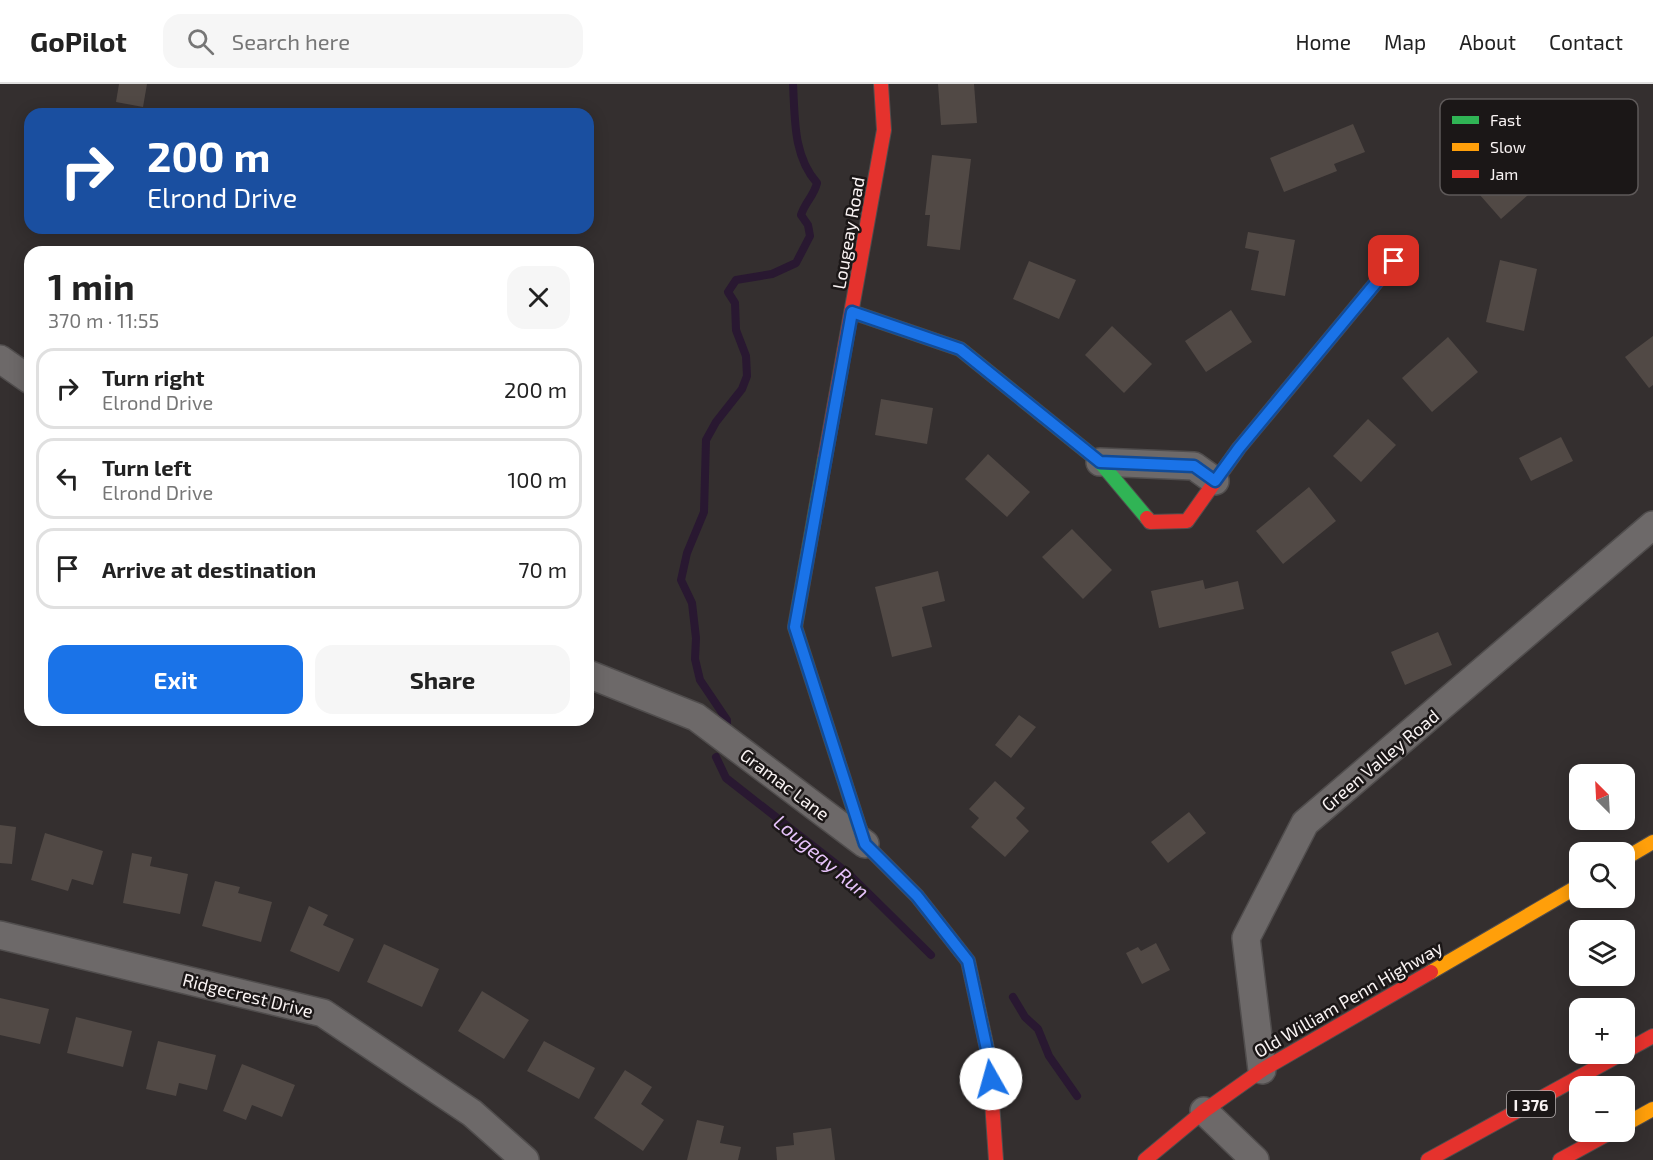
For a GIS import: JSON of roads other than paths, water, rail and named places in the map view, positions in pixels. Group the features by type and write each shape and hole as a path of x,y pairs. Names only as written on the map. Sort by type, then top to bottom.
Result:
{"main road":[{"name":"Lougeay Road","path":"880,84 884,130 795,627 865,844 917,896 968,961 989,1059 996,1160"},
{"path":"852,312 960,349 1100,462 1150,522 1187,520 1239,448 1394,261"},
{"path":"1635,853 1653,842"},
{"name":"Old William Penn Highway","path":"1145,1160 1204,1111 1262,1070 1569,891"},
{"name":"I 376","path":"1635,1047 1653,1036"},
{"name":"I 376","path":"1433,1157 1604,1064"},
{"path":"1635,1119 1653,1109"},
{"path":"1560,1160 1593,1142"}],"street":[{"path":"0,359 24,376"},
{"path":"1100,462 1194,466 1215,481"},
{"name":"Green Valley Road","path":"1262,1070 1246,938 1305,823 1653,525"},
{"name":"Gramac Lane","path":"594,676 696,717 865,844"},
{"name":"Ridgecrest Drive","path":"0,935 323,1013 472,1113 525,1160"},
{"path":"1204,1111 1255,1160"}],"waterway":[{"name":"Lougeay Run","path":"727,727 727,720 700,680 695,659 696,638 692,603 681,580 687,553 704,512 706,440 716,422 742,389 747,376 746,356 736,330 735,303 728,292 736,280 772,274 796,263 810,236 808,225 801,215 817,183 803,161 799,149 793,84"},
{"name":"Lougeay Run","path":"716,757 726,778 850,875 931,955"},
{"name":"Lougeay Run","path":"1013,997 1025,1017 1038,1029 1049,1056 1077,1096"}]}
